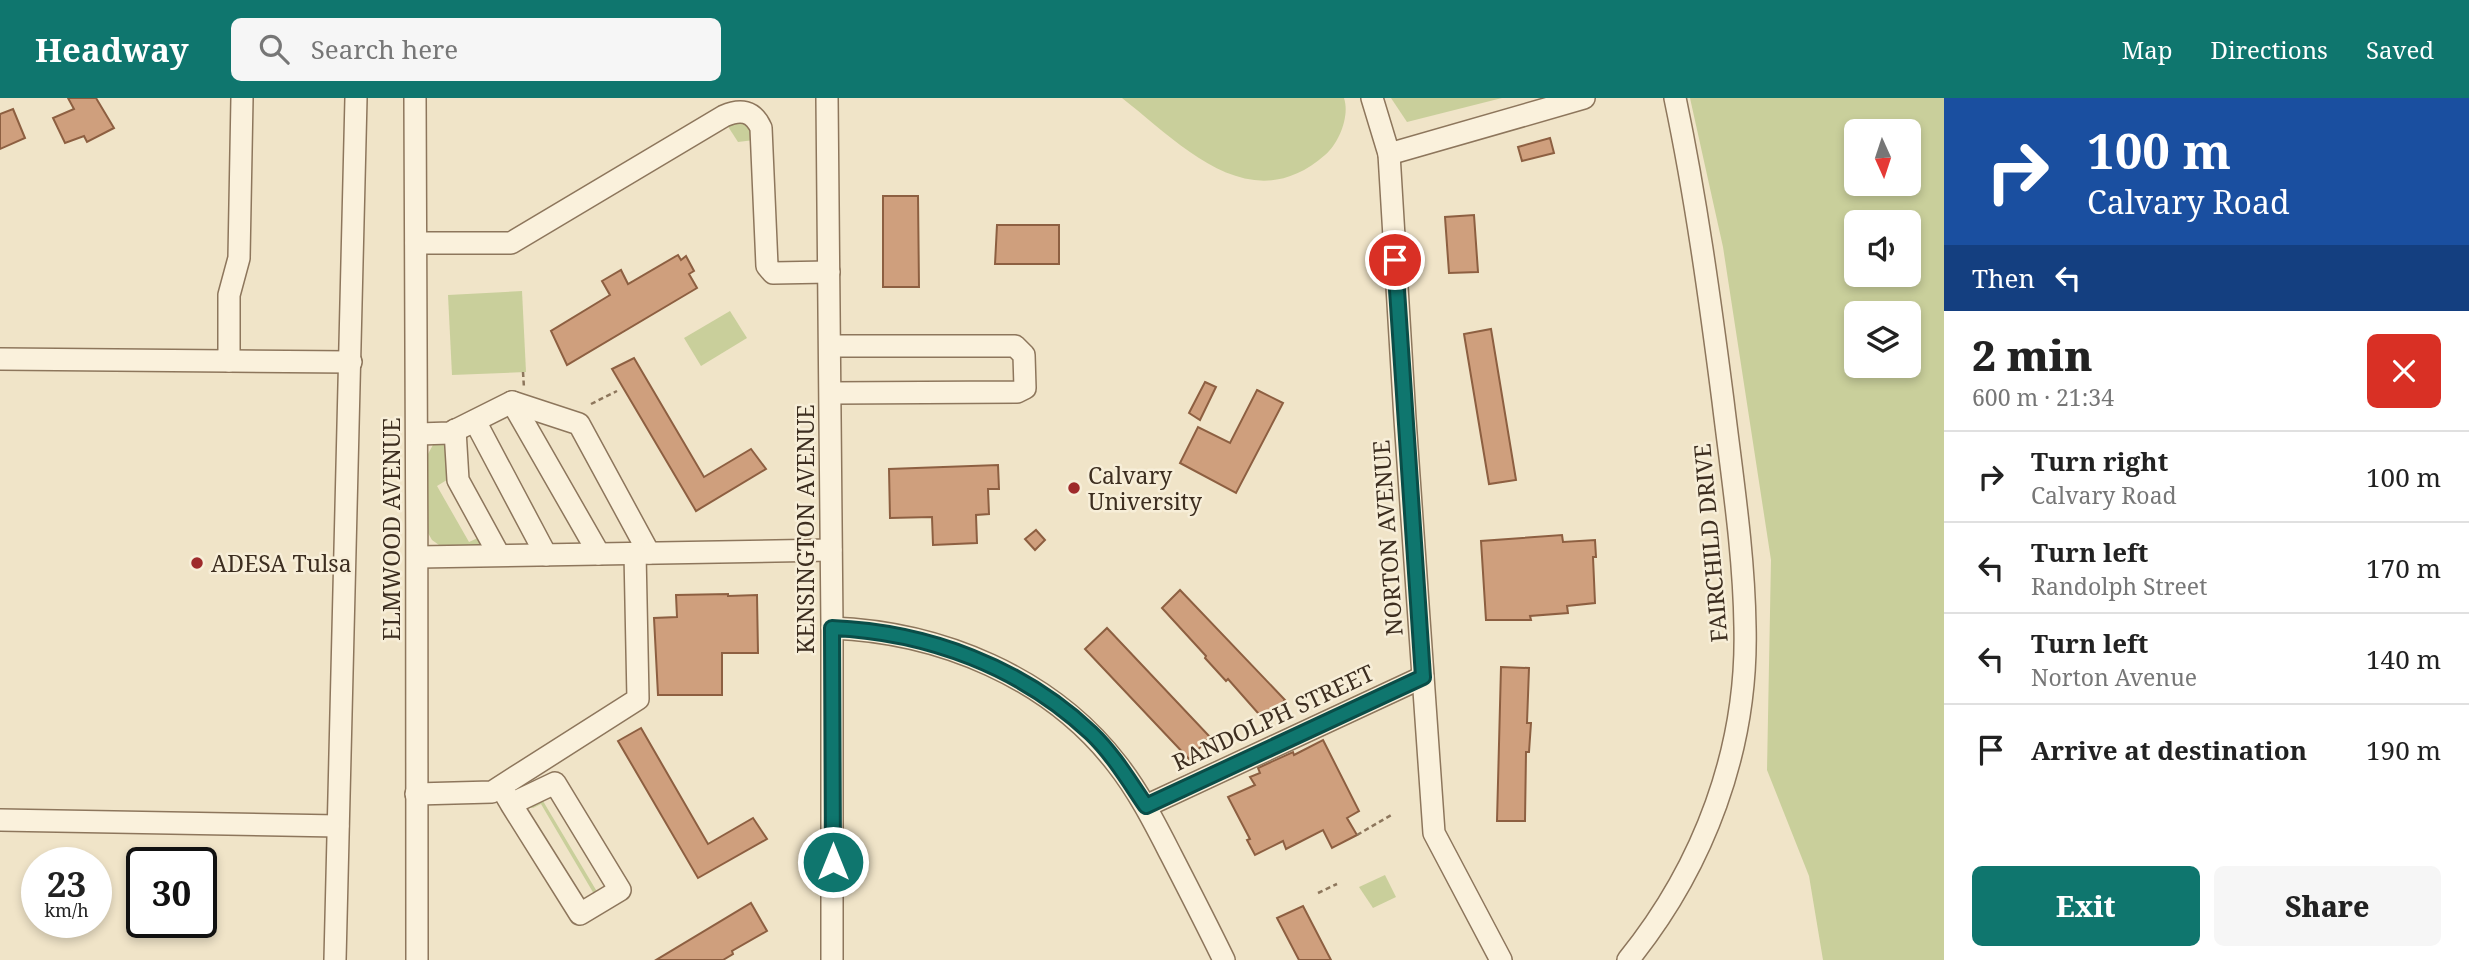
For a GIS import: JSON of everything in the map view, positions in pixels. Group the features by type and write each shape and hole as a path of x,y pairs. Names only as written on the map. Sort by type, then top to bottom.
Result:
{"street":[{"path":"229,361 229,295 239,258 242,98"},
{"path":"335,960 356,98"},
{"name":"ELMWOOD AVENUE","path":"415,98 418,434 417,960"},
{"name":"KENSINGTON AVENUE","path":"827,98 831,393 832,960"},
{"name":"NORTON AVENUE","path":"1372,98 1389,154 1434,833 1501,960"},
{"path":"1389,154 1584,98"},
{"name":"FAIRCHILD DRIVE","path":"1628,960 1682,882 1707,831 1723,785 1733,742 1745,662 1745,615 1734,486 1711,306 1675,98"},
{"path":"416,243 511,243 724,116 744,111 757,121 761,128 767,267 773,273 829,272"},
{"path":"830,346 1015,346 1024,355 1025,388 1017,392 831,393"},
{"path":"0,359 351,362"},
{"path":"418,434 450,433 518,395"},
{"path":"506,795 638,699 642,553 579,424 518,395"},
{"path":"518,395 599,554"},
{"path":"475,421 546,555"},
{"path":"455,430 458,480 499,555"},
{"path":"418,556 831,551"},
{"path":"832,628 858,629 950,649 985,662 1050,700 1092,735 1118,764 1146,806 1224,960"},
{"name":"RANDOLPH STREET","path":"1146,806 1423,677"},
{"path":"416,794 492,792 506,795 555,783 620,890 580,914 506,795"},
{"path":"0,820 338,826"}],"path":[{"path":"518,395 523,372"},
{"path":"591,404 617,391"},
{"path":"1357,835 1393,814"},
{"path":"1318,893 1337,884"}],"green space":[{"path":"1122,98 1344,98 1346,113 1339,136 1325,155 1297,173 1270,180 1243,178 1218,169 1192,154"},
{"path":"1391,98 1502,98 1407,122"},
{"path":"1690,98 1944,98 1944,960 1823,960 1809,876 1767,770 1771,560 1723,247"},
{"path":"739,119 751,124 754,140 738,142 727,125"},
{"path":"522,291 526,372 452,375 448,295"},
{"path":"730,311 747,338 701,366 684,338"},
{"path":"448,441 450,478 437,486 469,542 480,537 483,542 481,545 439,545 428,533 428,454 434,443"},
{"path":"542,799 599,895 594,894 541,804 528,807"},
{"path":"1385,875 1396,897 1373,908 1359,887"}],"building":[{"path":"68,98 96,98 114,128 87,142 84,136 65,143 53,118 74,109"},
{"path":"13,109 25,138 0,149 0,114"},
{"path":"1550,138 1554,153 1522,161 1518,147"},
{"path":"883,196 918,196 919,287 883,287"},
{"path":"1474,215 1478,272 1449,273 1445,217"},
{"path":"997,225 1059,225 1059,264 995,264"},
{"path":"678,255 681,260 686,256 694,271 689,274 697,288 567,365 551,331 610,295 602,281 621,270 628,284"},
{"path":"1491,329 1516,480 1489,484 1464,334"},
{"path":"634,358 704,477 751,449 766,469 696,511 612,369"},
{"path":"1205,382 1216,387 1200,420 1189,413"},
{"path":"1257,390 1283,403 1236,493 1180,463 1198,427 1230,443"},
{"path":"998,465 999,489 988,489 989,514 976,515 977,543 933,545 932,517 890,518 889,469"},
{"path":"1036,530 1045,540 1035,550 1025,539"},
{"path":"1562,535 1563,542 1595,540 1595,603 1567,606 1568,613 1530,616 1531,620 1486,620 1481,541"},
{"path":"1180,590 1285,700 1265,721 1162,608"},
{"path":"676,595 757,595 758,653 722,653 722,695 658,695 654,618 677,617"},
{"path":"1107,628 1210,737 1189,759 1085,649"},
{"path":"1501,667 1529,668 1527,723 1531,723 1529,752 1526,752 1525,821 1497,821"},
{"path":"641,728 708,844 753,818 767,839 698,878 618,741"},
{"path":"1323,740 1359,811 1347,818 1357,835 1332,848 1323,830 1286,849 1283,841 1255,855 1247,840 1250,839 1228,797 1255,785 1250,777 1260,773 1258,768 1293,752 1294,755"},
{"path":"751,903 767,931 732,951 733,954 723,960 656,960"},
{"path":"1303,906 1331,960 1299,960 1277,918"}],"place":[{"name":"Calvary University","path":"1074,488"},
{"name":"ADESA Tulsa","path":"197,563"}],"route":[{"path":"833,862 832,628 858,629 950,649 985,662 1016,678 1050,700 1092,735 1118,764 1146,806 1423,677 1395,260"}]}
